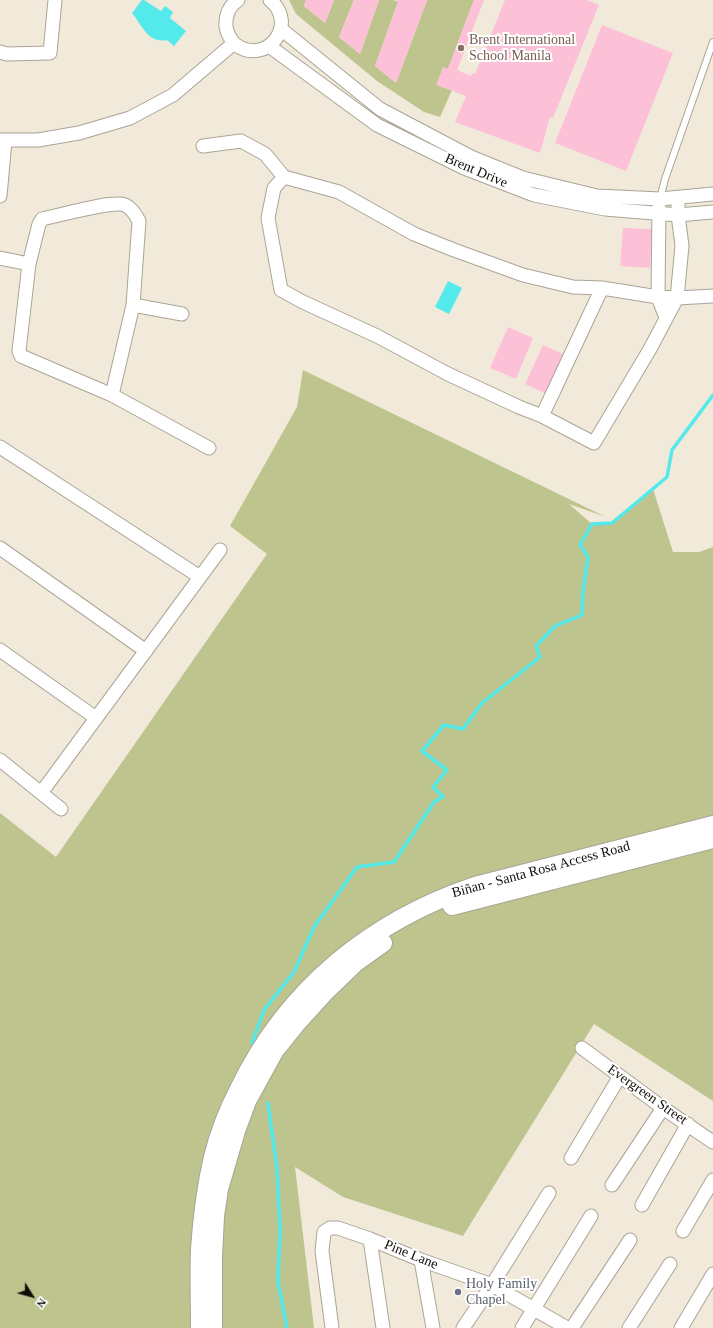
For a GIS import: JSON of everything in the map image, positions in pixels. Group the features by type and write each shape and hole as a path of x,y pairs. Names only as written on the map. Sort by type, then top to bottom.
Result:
{"main road":[{"name":"Biñan - Santa Rosa Access Road","path":"200,1328 200,1250 208,1180 213,1156 223,1125 275,1050 325,992 355,963 395,934 481,891 713,825"},
{"name":"Biñan - Santa Rosa Access Road","path":"481,891 713,839"},
{"name":"Biñan - Santa Rosa Access Road","path":"213,1328 213,1257 215,1216 219,1189 236,1131 241,1098"}],"street":[{"path":"0,52 7,54 50,53 55,0"},
{"path":"238,0 229,10 226,18 226,27 229,36 234,43 251,51 260,50 269,46 278,36 281,29 282,20 279,11 270,0"},
{"name":"Brent Drive","path":"281,29 380,109 467,162 523,178 597,196 660,199 713,194"},
{"path":"0,196 2,141 38,140 79,133 130,118 173,95 234,43"},
{"name":"Brent Drive","path":"269,46 377,125 467,162 534,195 605,209 678,215 713,212"},
{"path":"324,86 334,72"},
{"path":"203,146 241,141 265,154 284,177 339,192 414,234 454,250 523,274 573,287 602,288 658,297 677,298 713,296"},
{"path":"284,177 274,188 268,218 281,290 303,302 377,336 468,384 542,416 594,443 650,349 677,298 682,246 678,215 678,198"},
{"path":"660,199 658,297 666,318"},
{"path":"112,395 133,304 139,221 134,211 124,205 111,204 42,220 39,224 29,264 19,351 21,356 112,395 209,448"},
{"path":"0,258 29,264"},
{"path":"542,416 602,288"},
{"path":"133,304 182,314"},
{"path":"0,448 200,577"},
{"path":"0,548 146,651"},
{"path":"41,793 220,550"},
{"path":"0,650 96,718"},
{"path":"0,760 61,809"},
{"name":"Evergreen Street","path":"582,1048 663,1108 713,1142"},
{"path":"570,1158 620,1076"},
{"path":"612,1185 663,1108"},
{"path":"642,1204 688,1124"},
{"path":"683,1231 713,1180"},
{"path":"463,1328 492,1285 549,1193"},
{"path":"522,1328 591,1216"},
{"name":"Pine Lane","path":"332,1328 322,1251 324,1232 330,1228 338,1228 370,1239 421,1260 492,1285 567,1328"},
{"path":"370,1239 383,1328"},
{"path":"572,1328 630,1240"},
{"path":"421,1260 432,1328"},
{"path":"629,1328 670,1264"},
{"path":"681,1328 713,1274"}],"lane":[{"path":"660,199 665,179 713,42"}],"green space":[{"path":"289,0 306,0 304,6 325,23 334,0 354,0 339,37 360,54 379,0 393,0 398,2 375,66 396,83 427,0 474,0 448,69 443,68 437,84 452,90 440,117 424,112 377,81 296,14"},
{"path":"303,370 606,517 569,504 592,524 612,523 653,489 673,552 699,552 713,547 713,1101 594,1024 463,1236 343,1197 295,1167 314,1328 0,1328 0,813 56,857 267,554 230,526 297,407"}],"water":[{"path":"142,0 161,11 165,6 173,12 170,18 186,31 174,46 167,40 155,39 142,28 132,13"},
{"path":"448,281 462,288 449,314 435,307"}],"building":[{"path":"306,0 334,0 325,23 304,6"},
{"path":"354,0 379,0 360,54 339,37"},
{"path":"394,0 427,0 396,83 375,66 398,2"},
{"path":"474,0 484,0 457,70 471,76 472,73 475,74 505,0 587,0 599,5 553,118 550,117 540,153 455,122 466,96 436,85 443,67 448,69"},
{"path":"602,25 673,53 626,171 555,143"},
{"path":"623,228 652,229 650,268 620,266"},
{"path":"508,327 533,338 516,379 490,368"},
{"path":"543,345 565,355 547,394 525,384"}],"waterway":[{"path":"252,1043 264,1010 294,972 314,927 357,867 394,862 434,802 443,797 433,787 447,770 422,751 444,725 463,729 482,703 540,657 536,646 555,626 582,615 583,592 588,557 580,545 592,524 612,523 667,477 672,450 713,395"},
{"path":"268,1103 277,1169 280,1229 278,1282 287,1328"}],"place":[{"name":"Brent International School Manila","path":"461,48"},
{"name":"Holy Family Chapel","path":"458,1292"}]}
